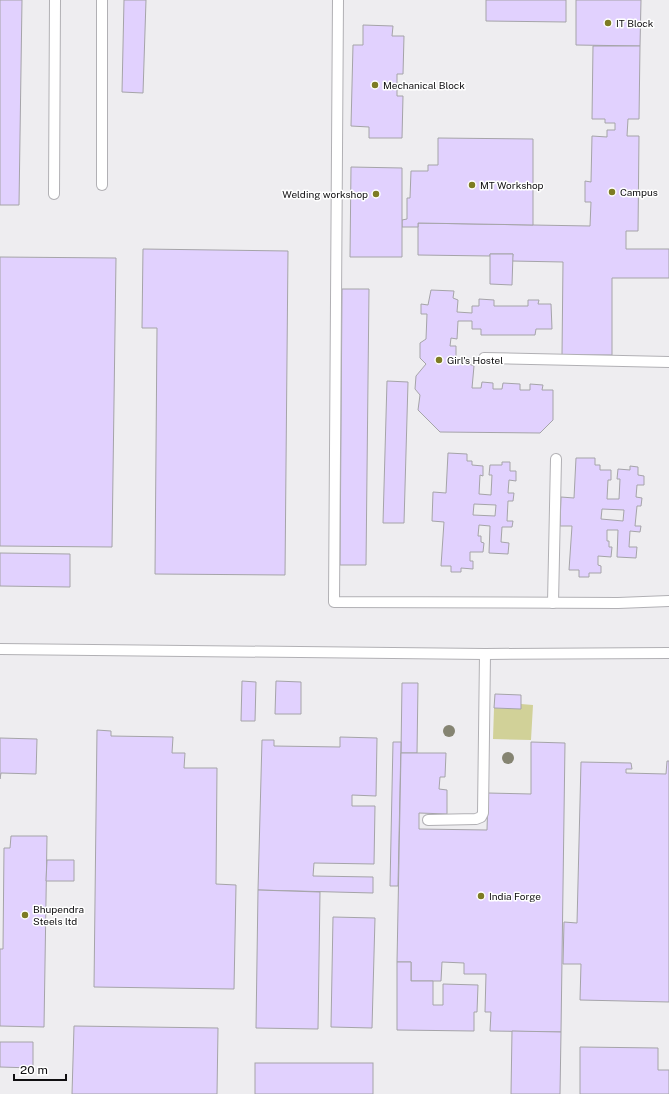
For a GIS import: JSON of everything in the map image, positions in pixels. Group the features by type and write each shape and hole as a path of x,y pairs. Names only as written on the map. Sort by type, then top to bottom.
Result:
{"lane":[{"path":"54,194 55,0"},
{"path":"102,0 102,185"},
{"path":"338,0 334,602 618,603 669,601"},
{"path":"484,358 669,362"},
{"path":"553,603 556,459"},
{"path":"0,649 485,654 669,653"},
{"path":"428,820 476,819 481,817 483,813 485,654"}],"green space":[{"path":"521,704 533,705 531,740 493,739 494,708 520,709"}],"building":[{"path":"0,0 22,0 19,205 0,205"},
{"path":"124,0 146,0 143,93 122,92"},
{"path":"486,0 566,0 566,22 486,21"},
{"name":"IT Block","path":"576,0 641,0 640,46 576,45"},
{"name":"Mechanical Block","path":"363,25 393,26 392,36 404,36 403,74 397,74 397,96 403,96 402,138 369,138 369,127 351,126 353,45 363,45"},
{"name":"Campus","path":"593,46 640,46 639,119 628,119 627,136 639,136 638,231 626,231 626,249 669,249 669,278 612,278 612,355 562,355 563,262 512,261 513,254 490,254 490,256 418,255 418,223 590,226 591,202 585,202 585,181 591,182 592,136 607,137 607,130 615,130 615,123 605,123 605,119 592,119"},
{"name":"MT Workshop","path":"438,138 533,139 533,225 418,223 418,227 402,227 402,220 407,219 407,198 410,198 411,171 428,171 428,165 438,165"},
{"name":"Welding workshop","path":"351,167 402,168 402,257 350,257"},
{"path":"143,249 288,251 285,575 155,574 157,328 142,328"},
{"path":"490,254 513,254 512,285 490,284"},
{"path":"0,257 116,258 112,547 0,546"},
{"path":"342,289 369,289 366,565 340,565"},
{"name":"Girl's Hostel","path":"431,290 454,291 453,298 458,300 457,312 472,313 472,306 479,306 479,299 494,300 494,306 528,306 528,300 539,300 538,304 551,304 552,329 536,329 535,335 481,335 481,329 472,329 472,321 458,321 457,339 451,338 450,346 456,346 456,363 464,362 474,366 472,388 481,388 482,382 493,383 493,389 502,389 503,383 520,384 520,390 530,390 530,384 543,385 542,390 553,390 553,420 540,433 440,432 418,410 420,395 415,389 416,376 426,364 420,358 420,343 426,339 427,314 421,314 421,304 428,305"},
{"path":"387,381 408,382 404,523 383,523"},
{"path":"448,453 467,454 467,461 472,461 472,465 483,466 483,476 480,475 479,494 491,495 492,475 489,475 490,465 502,465 502,462 510,462 510,471 516,471 516,481 509,480 508,493 514,493 513,501 508,501 507,521 513,521 512,527 502,527 501,542 509,543 508,554 489,553 490,526 479,525 478,536 481,536 481,542 484,543 483,552 470,552 470,561 473,561 473,569 461,568 461,572 451,572 451,566 441,566 444,522 432,521 433,492 446,493","holes":["474,504 496,505 495,516 473,515"]},
{"path":"576,458 595,458 595,465 600,465 600,470 611,470 611,480 608,480 607,499 619,499 620,479 617,479 618,469 630,470 630,466 638,467 638,475 644,476 644,485 637,485 636,497 642,498 641,506 637,506 635,526 641,526 640,532 630,531 629,547 637,547 636,558 617,557 618,530 607,530 607,541 609,541 609,547 612,547 611,557 598,556 598,565 601,566 601,573 589,573 589,577 579,577 579,570 569,570 572,526 560,526 561,497 574,498","holes":["602,509 624,510 623,521 601,519"]},
{"path":"0,553 70,554 70,587 0,586"},
{"path":"242,681 256,682 255,721 241,721"},
{"path":"276,681 301,682 301,714 275,714"},
{"path":"402,683 418,683 417,753 401,753"},
{"path":"495,694 521,695 521,709 494,708"},
{"path":"97,730 111,731 111,736 173,737 172,753 185,753 184,768 217,768 216,884 236,885 234,989 94,987"},
{"path":"340,737 377,738 376,796 352,795 352,806 375,806 374,864 314,863 313,876 373,877 373,893 258,890 262,740 274,740 274,746 340,747"},
{"path":"0,738 37,739 36,774 1,773 0,779"},
{"path":"393,742 401,742 398,886 390,886"},
{"name":"India Forge","path":"531,742 565,743 561,1032 490,1031 491,1012 485,1012 486,974 464,974 464,963 442,962 441,981 411,981 411,962 397,962 401,753 446,753 445,777 440,777 439,789 447,790 447,814 419,813 419,829 487,830 488,793 531,794"},
{"path":"667,761 669,761 669,1002 580,1000 581,964 563,964 564,922 577,923 581,762 631,763 632,769 626,769 626,773 666,774"},
{"name":"Bhupendra Steels ltd","path":"11,836 47,836 44,1027 0,1026 0,949 3,949 4,848 10,848"},
{"path":"47,860 74,860 74,881 46,881"},
{"path":"258,890 320,892 318,1029 256,1028"},
{"path":"333,917 375,918 372,1028 331,1027"},
{"path":"397,962 411,962 411,981 433,981 433,1005 443,1005 443,984 478,985 477,1012 474,1012 474,1031 397,1030"},
{"path":"74,1026 218,1028 217,1094 72,1094"},
{"path":"512,1031 561,1032 560,1094 511,1094"},
{"path":"0,1042 33,1042 33,1068 0,1067"},
{"path":"580,1047 658,1048 658,1070 669,1070 669,1094 580,1094"},
{"path":"255,1063 373,1063 373,1094 255,1094"}],"place":[{"name":"IT Block","path":"608,23"},
{"name":"Mechanical Block","path":"375,85"},
{"name":"MT Workshop","path":"472,185"},
{"name":"Campus","path":"612,192"},
{"name":"Welding workshop","path":"376,194"},
{"name":"Girl's Hostel","path":"439,360"},
{"name":"India Forge","path":"481,896"},
{"name":"Bhupendra Steels ltd","path":"25,915"}]}
